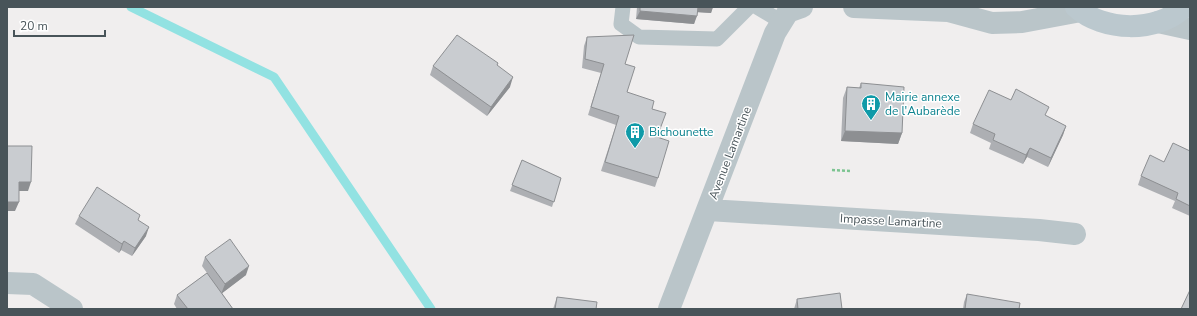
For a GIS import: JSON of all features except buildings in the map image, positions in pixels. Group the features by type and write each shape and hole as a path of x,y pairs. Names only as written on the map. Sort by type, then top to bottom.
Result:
{"main road":[{"path":"1079,9 1099,21 1118,26 1138,26 1158,22 1184,7"}],"street":[{"name":"Avenue Lamartine","path":"669,309 775,33 788,12 802,7"},
{"path":"854,7 948,11 992,23 1022,22 1079,9"},
{"path":"1158,22 1190,29"},
{"name":"Impasse Lamartine","path":"708,210 1039,230 1075,234"},
{"path":"7,283 33,284 72,309"}],"lane":[{"path":"622,7 621,24 639,37 717,39 749,7"},
{"path":"757,7 782,22"}],"path":[{"path":"832,170 851,171"}],"waterway":[{"path":"131,7 274,77 431,309"}],"place":[{"name":"Mairie annexe de l'Aubarède","path":"871,121"},
{"name":"Bichounette","path":"635,149"}]}
